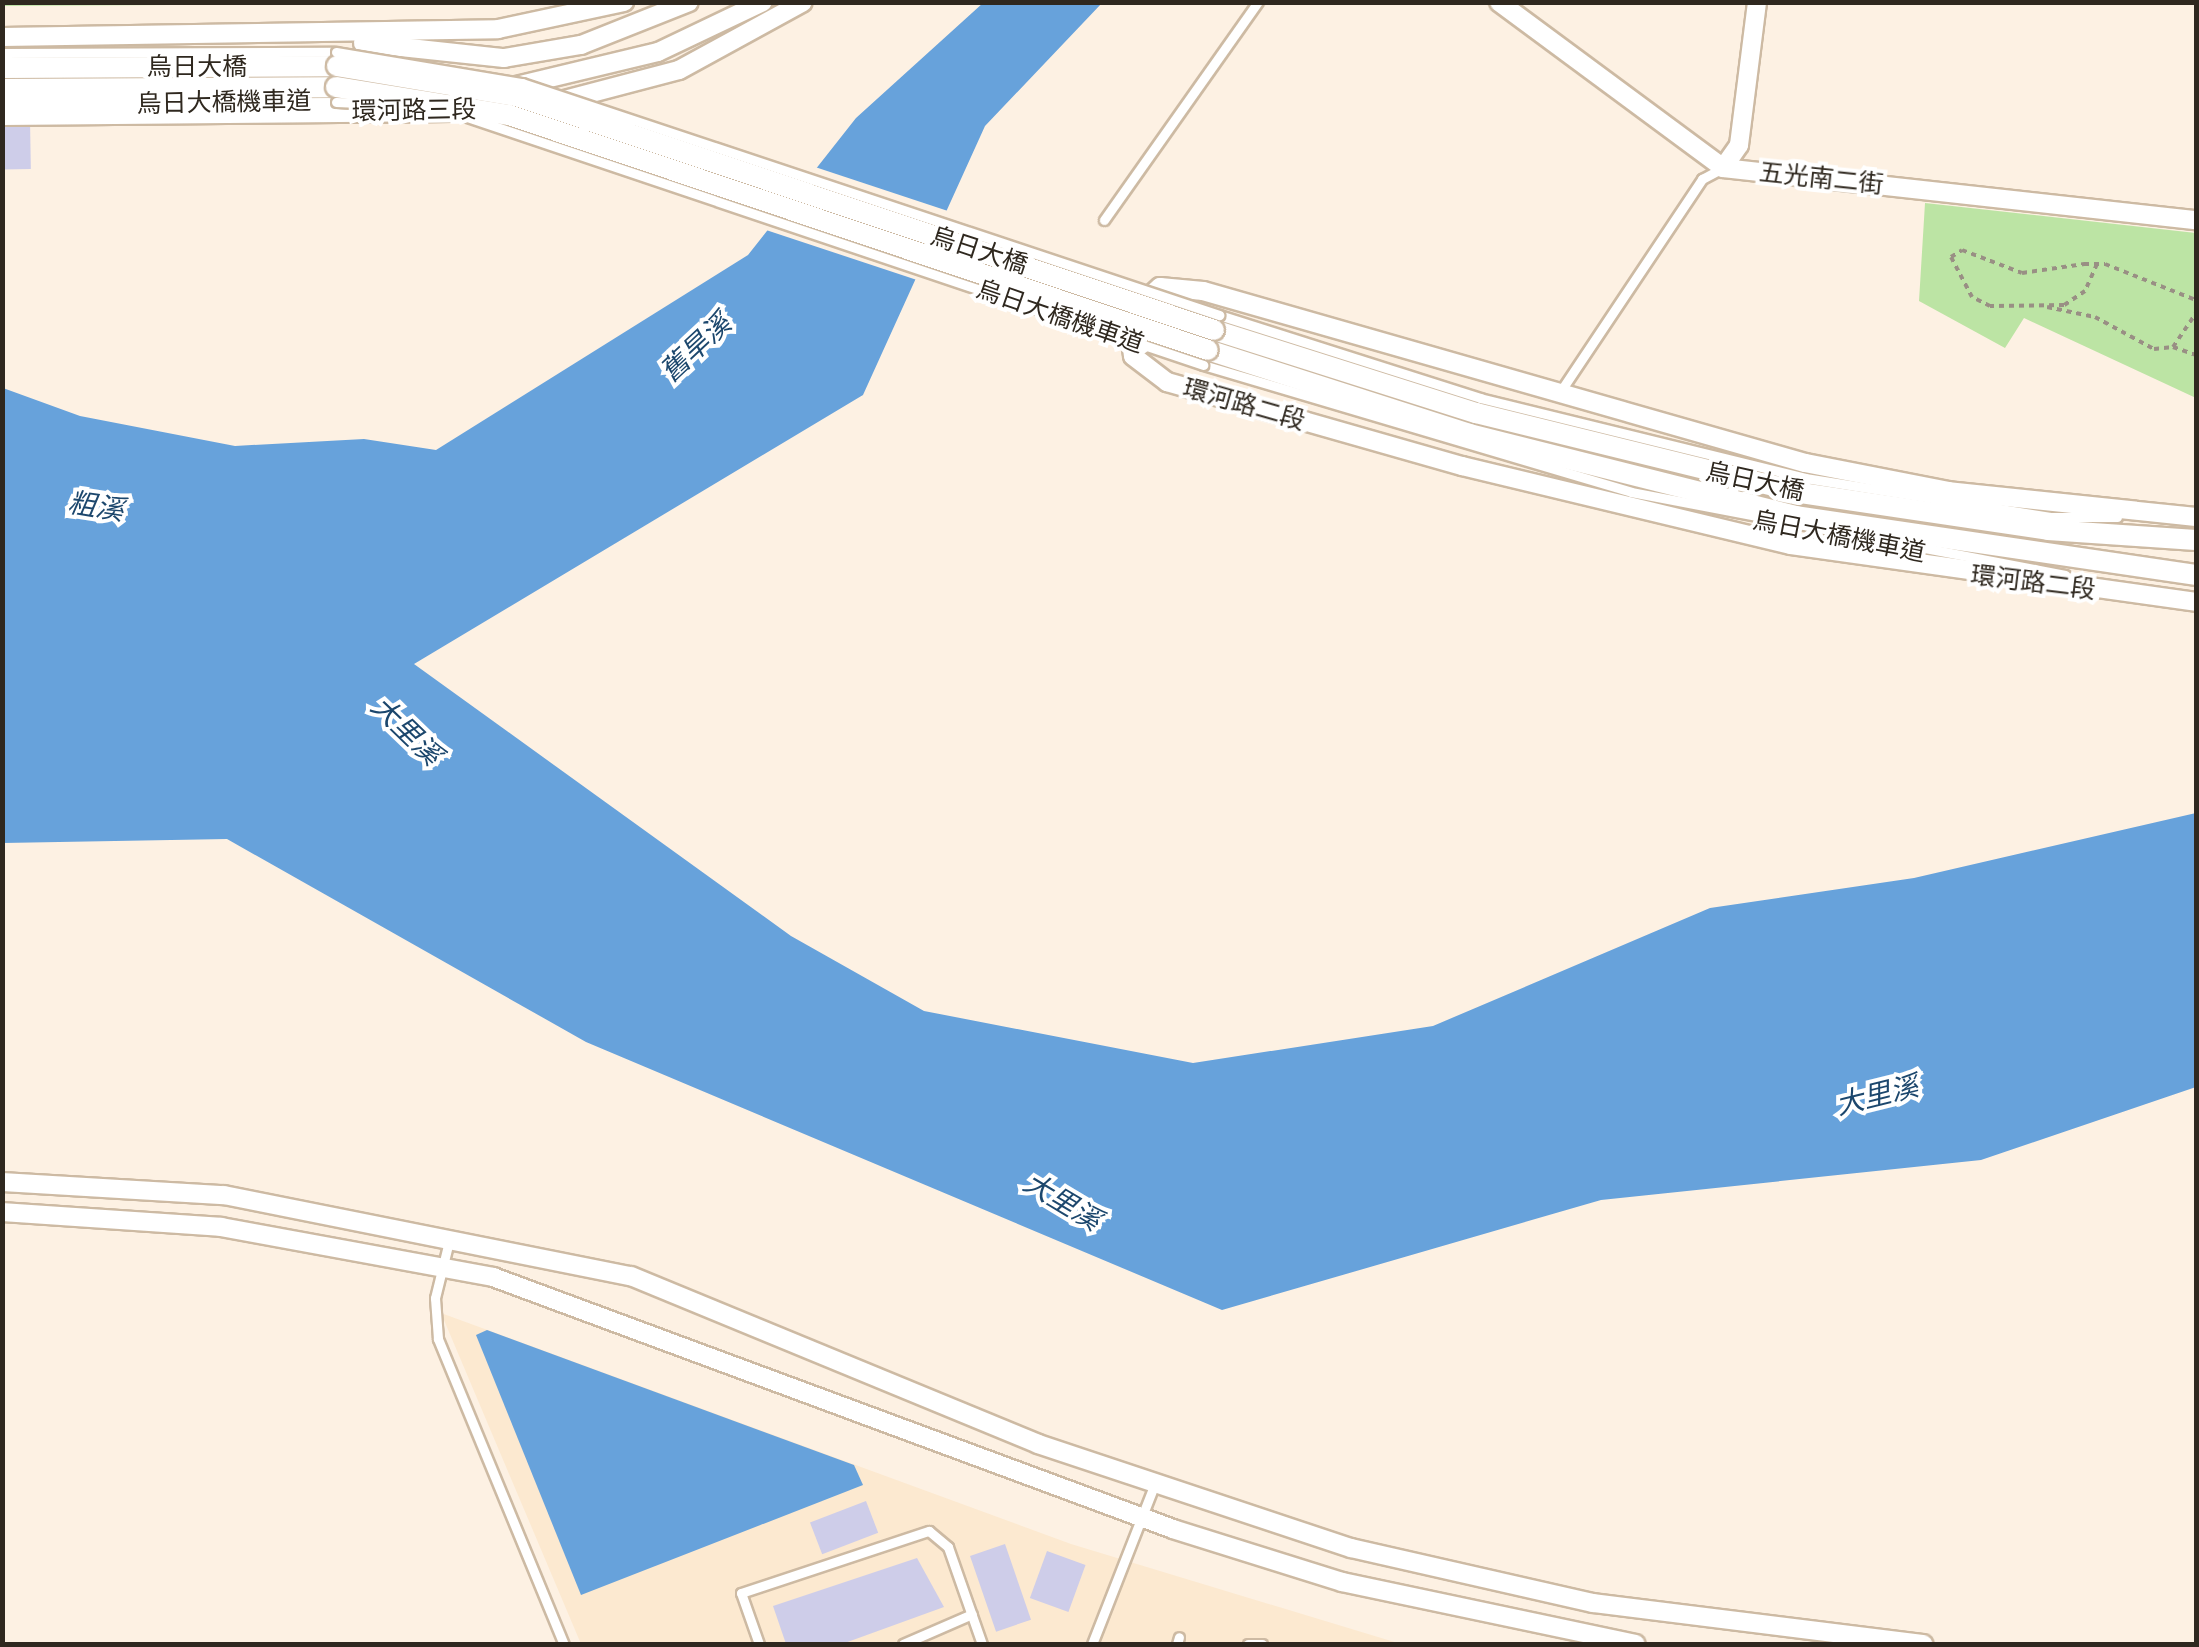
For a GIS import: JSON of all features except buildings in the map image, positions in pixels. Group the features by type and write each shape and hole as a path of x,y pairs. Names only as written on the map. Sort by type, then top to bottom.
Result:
{"street":[{"path":"2,37 338,38 498,29 624,2"},
{"path":"338,38 504,58 581,45 690,2"},
{"name":"環河路三段","path":"2,104 516,86 658,52 763,2"},
{"name":"環河路三段","path":"2,116 522,108 680,70 803,2"},
{"name":"五光南二街","path":"1499,2 1723,168 2196,220"},
{"path":"1723,168 1739,145 1757,2"},
{"name":"烏日大橋","path":"2,68 337,66 454,80 1359,390 1639,457 1946,518 2196,540"},
{"name":"烏日大橋","path":"2,89 336,87 456,102 1634,478 1942,544"},
{"name":"環河路二段","path":"2196,517 1948,491 1556,398 1203,291 1160,287 1128,316 1132,356 1167,382 1344,434 1791,545 2196,602"},
{"name":"環河路二段","path":"1942,544 2196,575"},
{"path":"2,1182 224,1195 451,1234 696,1298 1154,1486 1474,1580 1714,1622 1923,1644"},
{"path":"2,1212 222,1227 443,1265 1142,1518 1342,1582 1636,1644"}],"lane":[{"path":"1104,220 1258,2"},
{"name":"烏日大橋機車道","path":"2,54 336,52 462,67 1359,390 1822,481 2052,518 2175,516"},
{"name":"烏日大橋機車道","path":"2,104 336,102 452,113 1359,390 1775,526 2175,600"},
{"path":"1556,398 1702,178 1723,168"},
{"path":"451,1234 443,1265 438,1339 564,1644"},
{"path":"1092,1644 1154,1486"},
{"path":"758,1644 741,1593 919,1532 944,1540 982,1644"},
{"path":"903,1644 972,1614"},
{"path":"1248,1644 1262,1644"}],"path":[{"path":"2196,300 2097,264 2022,274 1962,250 1951,257 1982,304 2046,307 2095,317 2143,348 2174,347 2196,355"},
{"path":"2046,307 2081,295 2097,264"},
{"path":"2174,347 2196,314"}],"shaded area":[{"path":"441,1313 1071,1544 1401,1644 581,1644"}],"green space":[{"path":"3,2 539,2 539,3 3,6"},
{"path":"1925,203 2196,233 2196,398 2024,318 2005,348 1919,301"}],"water":[{"path":"983,3 1102,3 985,126 863,395 414,664 791,936 924,1011 1193,1063 1433,1026 1710,908 1914,878 2196,813 2196,1087 1981,1160 1601,1200 1222,1310 586,1042 227,839 3,843 3,388 80,416 235,446 364,439 436,450 748,255 856,118"},
{"path":"487,1330 854,1465 863,1485 581,1595 476,1335"}],"pier":[{"path":"812,166 951,212 920,281 763,229"}],"water label":[{"name":"舊旱溪","path":"696,348"},
{"name":"粗溪","path":"96,507"},
{"name":"大里溪","path":"406,731"},
{"name":"大里溪","path":"1877,1096"},
{"name":"大里溪","path":"1062,1202"}]}
